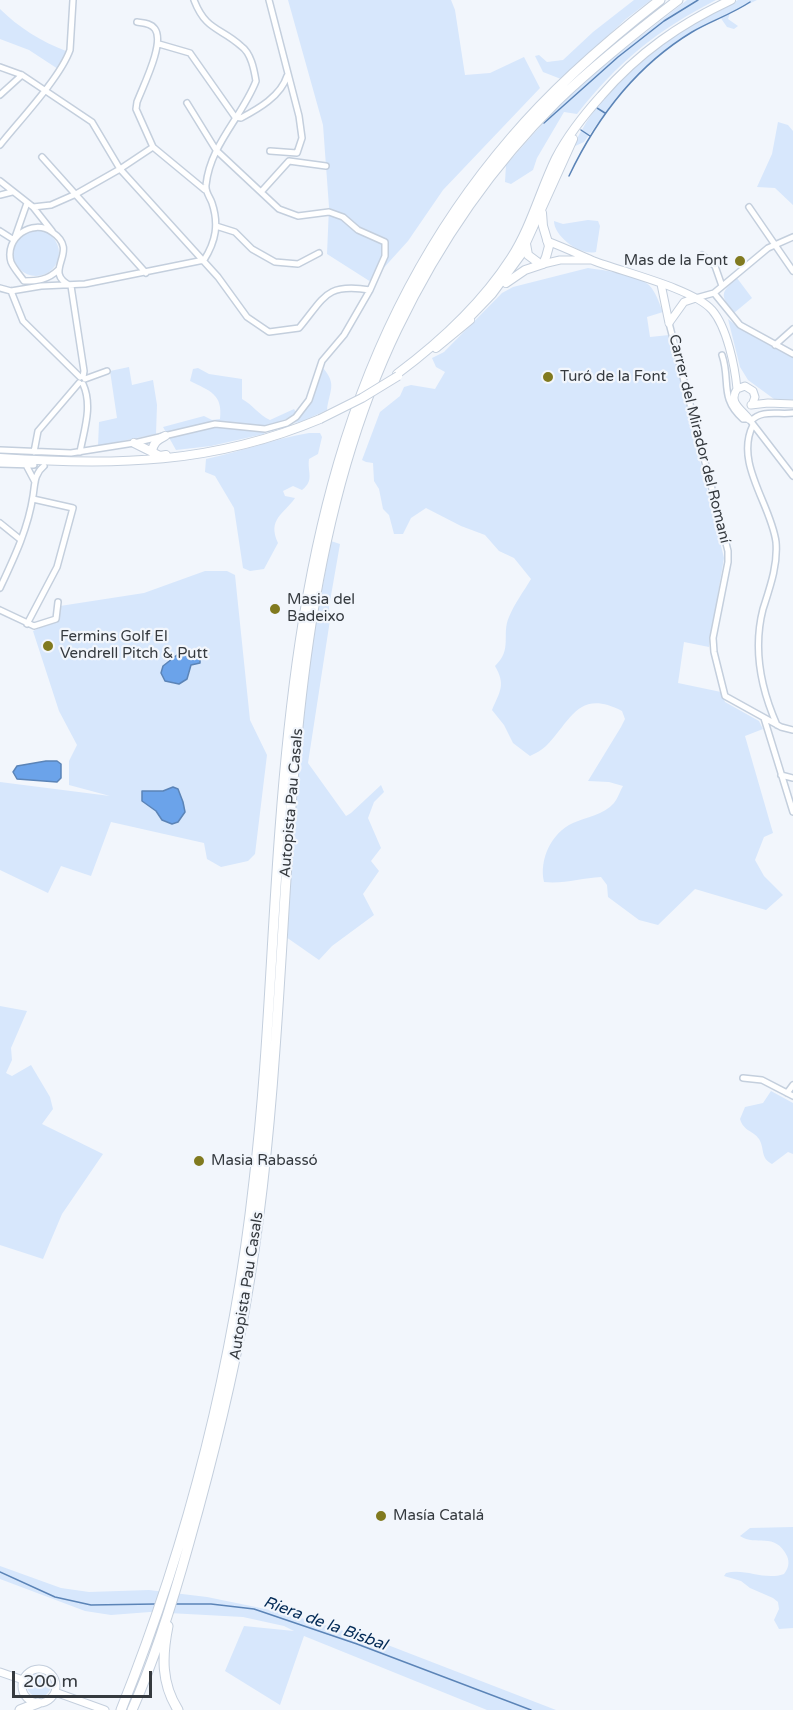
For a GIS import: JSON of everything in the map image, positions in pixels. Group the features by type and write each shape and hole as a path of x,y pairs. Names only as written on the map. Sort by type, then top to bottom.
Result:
{"highway":[{"name":"Autopista Pau Casals","path":"121,1710 162,1623 177,1585 178,1565 214,1416 244,1258 262,1102 280,828 294,685 316,550 345,435 371,366 406,291 436,239 470,190 513,135 543,102 594,54 660,0"},
{"name":"Autopista Pau Casals","path":"132,1710 162,1623 227,1398 246,1304 258,1221 274,1059 291,800 301,702 323,564 354,436 378,372 410,303 438,252 477,195 516,146 555,103 620,46 678,0"},
{"path":"162,1623 162,1663 172,1701 178,1710"},
{"path":"20,1710 38,1703"}],"main road":[{"path":"491,284 516,249 543,196 555,160 570,134 599,98 627,68 652,46 683,24 731,0"},
{"path":"0,457 101,463 172,459 255,443 320,418 398,375 468,322 513,276 542,264 549,250 542,217 543,196"},
{"path":"542,264 528,255 526,236 543,196"},
{"path":"398,375 432,345 508,267 522,246 532,238 547,241"},
{"path":"435,348 492,294 513,266 526,243"},
{"path":"0,457 108,460 179,456 257,439 320,418"},
{"path":"152,452 157,440 165,436"},
{"path":"134,443 160,456 179,456"}],"street":[{"path":"0,146 67,57 70,50 73,0"},
{"path":"194,0 199,14 210,26 243,46 248,54 256,81 252,92 216,150 205,190"},
{"path":"269,0 302,138 297,153 270,151"},
{"path":"137,22 150,25 156,30 159,44 136,109 153,147 205,190 217,216 212,244 204,260"},
{"path":"159,44 190,52 235,117 241,118 266,103 286,80 288,73"},
{"path":"0,67 22,75 92,122 120,169 204,260 247,317 269,332 299,328 330,291 347,287 370,290"},
{"path":"0,95 22,75"},
{"path":"0,450 80,452 134,443 215,424 251,429 275,428 296,417 309,400 322,361 344,335 370,290 385,256 386,242 358,230 343,217 329,212 298,216 279,209 216,150 187,104"},
{"path":"33,207 51,205 76,194 153,147"},
{"path":"42,157 146,273"},
{"path":"261,192 289,161 326,166"},
{"path":"0,181 33,207 62,245 64,254 62,262 57,271 41,286"},
{"path":"0,195 12,192"},
{"path":"27,203 10,254 11,261 26,281 34,287"},
{"path":"749,207 793,271"},
{"path":"216,226 235,232 252,249 275,262 298,264 319,253"},
{"path":"14,240 20,233 36,227 53,232"},
{"path":"0,231 14,240"},
{"path":"669,323 684,302 714,293 774,244 793,237"},
{"path":"547,241 706,303 720,322 741,387"},
{"path":"702,255 715,266 722,286"},
{"path":"0,288 11,291 41,286 71,286 204,260"},
{"path":"542,264 560,260 592,260"},
{"path":"26,281 42,280 57,271"},
{"path":"34,452 38,431 82,380 84,371 71,286 60,279 57,271"},
{"path":"23,290 26,281"},
{"path":"661,284 669,323"},
{"path":"11,291 23,321 82,380 88,395 88,410 80,452"},
{"path":"714,293 740,325 793,354"},
{"name":"Carrer del Mirador del Romaní","path":"669,323 728,551 728,562 713,638 714,652 725,696 764,718"},
{"path":"775,345 793,329"},
{"path":"722,355 729,403 743,419 751,422"},
{"path":"82,380 107,371"},
{"path":"741,387 753,391 755,397 751,406 747,454 773,527 776,545 776,562 760,629 759,651 761,677 768,704 777,724"},
{"path":"741,387 733,398 793,476"},
{"path":"755,397 768,403"},
{"path":"740,408 768,403 793,404"},
{"path":"751,422 757,415 764,413 793,413"},
{"path":"748,438 762,435"},
{"path":"0,464 34,465"},
{"path":"26,465 35,482"},
{"path":"0,588 21,540 33,499 35,482 40,469 44,466"},
{"path":"27,624 57,567 73,507 33,499"},
{"path":"0,523 21,540"},
{"path":"0,571 6,577"},
{"path":"0,610 34,626 56,619 58,602"},
{"path":"764,718 793,730"},
{"path":"764,718 793,812"},
{"path":"782,775 793,778"},
{"path":"743,1078 762,1080 793,1096"},
{"path":"787,1093 793,1085"},
{"path":"40,1669 47,1671 55,1680 55,1692 48,1701 38,1703 27,1698 22,1687 23,1680 32,1671 40,1669"},
{"path":"0,1672 23,1680"},
{"path":"55,1692 105,1710"}],"shaded area":[{"path":"288,0 451,0 455,10 465,75 490,73 524,57 540,88 443,190 408,241 371,282 327,254 329,207 323,125"},
{"path":"634,0 651,0 626,19 561,79 543,72 535,56 539,55 547,62 563,60 593,32"},
{"path":"687,0 716,0 675,23 640,49 608,78 577,114 564,112 537,158 533,170 511,184 505,182 506,165 566,97"},
{"path":"738,0 757,0 730,13 728,19 738,26 734,29 727,27 720,17 675,43 655,59 616,98 584,142 573,147 603,99 642,60 688,27"},
{"path":"0,9 31,33 66,51 58,69 29,50 0,39"},
{"path":"778,122 788,125 793,131 793,205 775,188 757,187 772,154"},
{"path":"588,220 598,221 600,226 596,252 583,251 569,244 558,233 554,221 563,224"},
{"path":"36,230 52,237 59,253 52,269 36,276 20,269 13,253 20,237"},
{"path":"588,268 644,281 654,291 663,312 647,317 650,337 669,335 724,558 709,647 684,642 678,683 721,692 725,702 759,721 763,729 745,736 773,833 764,837 755,860 764,876 783,895 766,910 695,889 658,925 639,920 608,897 607,885 601,877 544,882 545,856 558,833 573,823 610,807 623,786 609,782 588,781 625,719 622,711 595,703 585,705 569,718 546,746 530,756 513,743 504,725 492,710 501,683 495,666 504,654 509,617 531,579 514,558 499,551 485,535 461,526 426,508 411,518 403,534 394,534 389,515 383,509 379,489 374,481 373,463 362,460 380,412 400,396 404,387 411,385 435,389 445,372 436,367 432,358 444,352 502,293 513,287"},
{"path":"737,278 752,298 734,313 726,302 724,294 727,287"},
{"path":"728,319 742,330 793,357 793,400 774,399 748,380 740,367"},
{"path":"129,367 132,385 153,380 157,405 156,434 98,446 99,422 117,418 110,371"},
{"path":"322,367 331,383 327,410 295,423 312,397"},
{"path":"198,368 209,374 242,379 242,399 270,420 294,409 296,412 289,418 268,426 264,434 211,446 176,450 163,427 204,416 212,420 220,419 219,404 214,394 190,381 193,369"},
{"path":"309,433 320,433 322,437 318,454 309,459 308,483 302,490 293,486 283,491 285,496 295,498 276,522 274,528 278,543 264,569 250,571 243,568 234,508 215,476 205,472 206,459"},
{"path":"331,541 340,544 308,763 346,816 381,785 384,792 374,802 368,818 381,848 371,861 379,871 363,894 374,915 332,946 319,960 286,937 298,762 312,644"},
{"path":"205,571 227,571 235,575 250,720 267,755 255,854 248,861 221,867 207,859 204,843 111,822 91,876 61,866 48,893 0,870 0,782 110,796 69,785 69,761 77,745 59,711 33,631 58,619 60,606 144,593"},
{"path":"0,1006 27,1011 11,1048 12,1060 6,1073 12,1076 31,1065 50,1097 53,1109 42,1124 103,1154 62,1214 43,1259 0,1245"},
{"path":"771,1091 793,1103 793,1154 788,1152 772,1164 764,1156 759,1139 746,1129 740,1119 745,1107 763,1103"},
{"path":"793,1527 793,1628 779,1629 774,1620 779,1609 778,1602 741,1581 724,1576 726,1573 733,1572 769,1576 784,1574 788,1561 782,1548 771,1542 746,1539 740,1536 750,1528"},
{"path":"0,1566 61,1588 89,1592 149,1590 207,1597 285,1613 380,1642 556,1710 487,1710 304,1636 280,1705 225,1671 244,1626 294,1631 284,1626 243,1617 150,1612 111,1615 85,1611 0,1579"},
{"path":"39,1673 48,1676 51,1685 48,1694 39,1697 30,1694 27,1685 30,1676"}],"water":[{"path":"177,655 197,655 200,659 200,663 191,665 187,679 179,684 165,681 161,673 163,666"},
{"path":"57,761 61,764 61,778 57,782 17,779 13,772 17,766"},
{"path":"173,787 178,789 185,812 178,822 172,824 162,820 156,811 142,801 142,791 163,791"}],"waterway":[{"path":"544,123 618,57 664,21 698,0"},
{"path":"569,176 605,113 636,77 653,61 692,32 750,2"},
{"path":"597,108 605,113"},
{"path":"581,130 590,136"},
{"name":"Riera de la Bisbal","path":"0,1572 55,1597 91,1605 155,1604"},
{"name":"Riera de la Bisbal","path":"175,1604 211,1604 254,1609 357,1644 531,1710"}],"place":[{"name":"Mas de la Font","path":"740,261"},
{"name":"Turó de la Font","path":"548,377"},
{"name":"Masia del Badeixo","path":"275,609"},
{"name":"Fermins Golf El Vendrell Pitch & Putt","path":"48,646"},
{"name":"Masia Rabassó","path":"199,1161"},
{"name":"Masía Catalá","path":"381,1516"}]}
